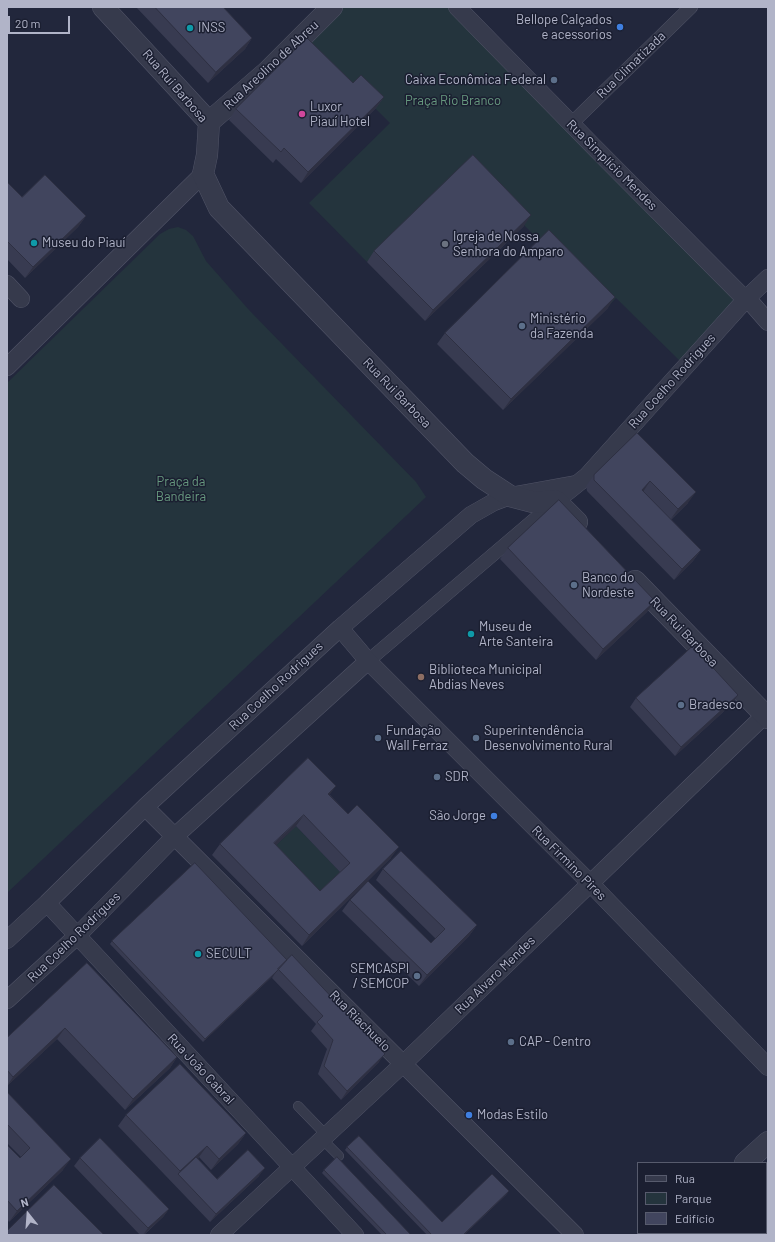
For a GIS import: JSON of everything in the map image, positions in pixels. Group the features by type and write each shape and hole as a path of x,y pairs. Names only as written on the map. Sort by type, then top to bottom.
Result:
{"street":[{"name":"Rua Rui Barbosa","path":"103,7 209,122 207,155 203,174 219,208 465,463 484,479 510,496 533,502 556,501"},
{"name":"Rua Areolino de Abreu","path":"209,122 268,71 332,7"},
{"name":"Rua Simplício Mendes","path":"457,7 571,124 735,288 747,298 768,322"},
{"name":"Rua Climatizada","path":"571,124 691,7"},
{"path":"7,367 203,174"},
{"name":"Rua Coelho Rodrigues","path":"556,501 587,476 747,298 768,278"},
{"path":"7,284 21,299"},
{"name":"Rua Coelho Rodrigues","path":"7,940 145,807 340,628 470,515 494,502 510,496 576,484"},
{"path":"368,660 556,501 589,534"},
{"name":"Rua Rui Barbosa","path":"622,568 767,715"},
{"name":"Rua Firmino Pires","path":"340,628 368,660 590,883 768,1067"},
{"name":"Rua Coelho Rodrigues","path":"7,1000 78,936 174,837 368,660"},
{"name":"Rua Alvaro Mendes","path":"219,1235 403,1064 590,883 767,715"},
{"name":"Rua Riachuelo","path":"145,807 575,1235"},
{"name":"Rua João Cabral","path":"47,903 356,1235"},
{"path":"746,1162 768,1142"}],"lane":[{"path":"298,1106 339,1156"}],"green space":[{"name":"Praça Rio Branco","path":"342,7 452,7 740,296 681,362 616,298 607,308 465,166 367,262 309,203 390,123 353,86 300,49"},
{"name":"Praça da Bandeira","path":"178,227 186,230 193,236 206,261 249,310 416,482 426,497 7,893 7,383 160,234 169,229"},
{"path":"296,826 342,874 312,902 267,854"}],"building":[{"name":"INSS","path":"155,7 223,7 252,38 216,72"},
{"name":"Luxor Piauí Hotel","path":"307,38 353,83 361,75 384,97 308,172 284,148 281,152 236,109"},
{"name":"Igreja de Nossa Senhora do Amparo","path":"473,155 531,215 433,310 374,251"},
{"name":"Museu do Piauí","path":"45,175 86,216 33,267 7,241 7,182 22,197"},
{"name":"Ministério da Fazenda","path":"549,230 615,297 511,399 445,333"},
{"path":"637,433 696,492 678,509 650,481 642,490 701,550 682,569 594,480 594,475"},
{"name":"Banco do Nordeste","path":"559,500 655,601 603,649 508,548"},
{"name":"Bradesco","path":"693,646 738,695 681,747 636,698"},
{"path":"308,758 336,786 328,794 348,814 357,805 399,847 309,935 220,844","holes":["304,815 350,863 320,891 274,843"]},
{"path":"401,851 477,925 427,975 350,900 368,881 431,943 445,929 383,869"},
{"name":"SECULT","path":"195,863 287,960 205,1039 112,941"},
{"path":"292,955 385,1054 347,1091 324,1066 333,1040 317,1022 323,1016 278,969"},
{"path":"87,963 177,1057 133,1099 65,1028 13,1077 7,1070 7,1038"},
{"path":"180,1064 246,1133 219,1159 207,1146 180,1171 126,1115"},
{"path":"7,1092 71,1159 17,1211 7,1200 7,1145 20,1158 30,1148 7,1124"},
{"path":"359,1136 442,1222 492,1174 509,1191 463,1235 432,1235 347,1147"},
{"path":"100,1138 169,1209 148,1228 80,1158"},
{"path":"248,1150 265,1168 216,1214 178,1174 196,1157 217,1179"},
{"path":"337,1157 411,1235 387,1235 324,1170"},
{"path":"54,1185 104,1235 7,1235 7,1231"}],"place":[{"name":"Bellope Calçados e acessorios","path":"620,27"},
{"name":"INSS","path":"190,28"},
{"name":"Caixa Econômica Federal","path":"554,80"},
{"name":"Luxor Piauí Hotel","path":"302,114"},
{"name":"Museu do Piauí","path":"34,243"},
{"name":"Igreja de Nossa Senhora do Amparo","path":"445,244"},
{"name":"Ministério da Fazenda","path":"522,326"},
{"name":"Banco do Nordeste","path":"574,585"},
{"name":"Museu de Arte Santeira","path":"471,634"},
{"name":"Biblioteca Municipal Abdias Neves","path":"421,677"},
{"name":"Bradesco","path":"681,705"},
{"name":"Fundação Wall Ferraz","path":"378,738"},
{"name":"Superintendência Desenvolvimento Rural","path":"476,738"},
{"name":"SDR","path":"437,777"},
{"name":"São Jorge","path":"494,816"},
{"name":"SECULT","path":"198,954"},
{"name":"SEMCASPI / SEMCOP","path":"417,976"},
{"name":"CAP - Centro","path":"511,1042"},
{"name":"Modas Estilo","path":"469,1115"}]}
